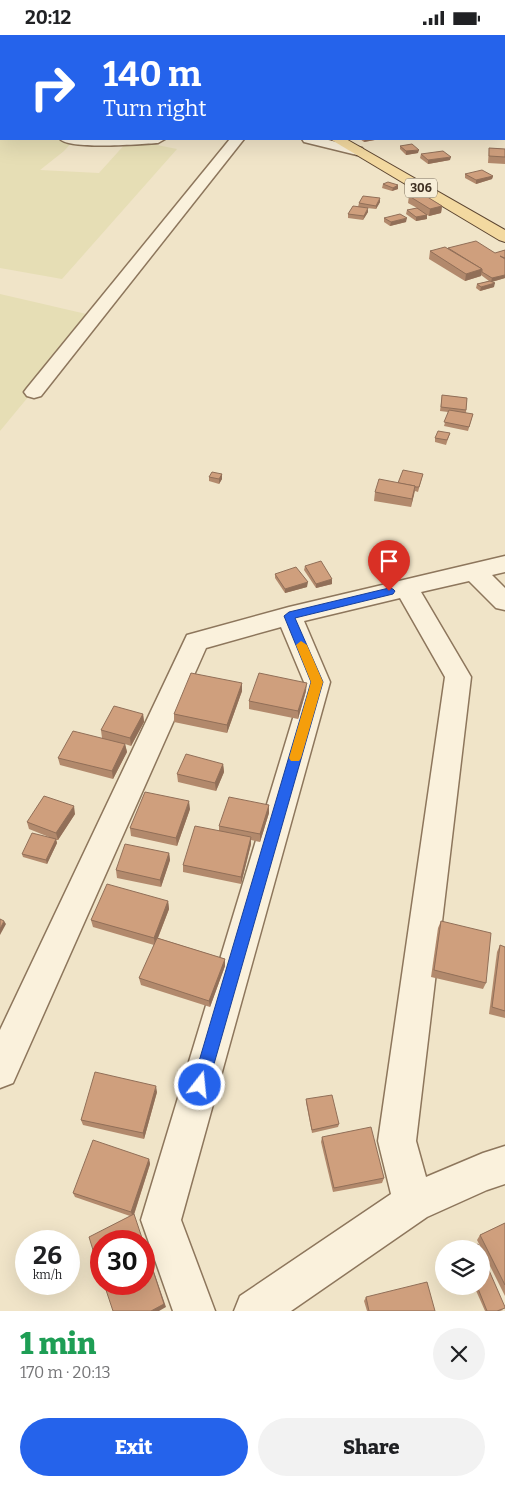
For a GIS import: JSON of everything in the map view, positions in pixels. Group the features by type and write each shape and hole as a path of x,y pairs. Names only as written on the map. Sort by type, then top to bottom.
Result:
{"main road":[{"name":"306","path":"339,140 505,237"}],"street":[{"path":"87,140 132,140"},
{"path":"34,392 236,140"},
{"path":"313,140 357,151"},
{"path":"0,1070 196,642 289,616 505,564"},
{"path":"475,572 505,602"},
{"path":"406,587 458,677 397,1141 413,1203"},
{"path":"194,1311 161,1220 317,682 289,616"},
{"path":"255,1311 413,1203 483,1172 505,1165"}],"shaded area":[{"path":"0,140 73,141 64,151 40,170 99,173 127,142 142,142 177,149 62,279 0,268"},
{"path":"0,294 95,316 0,431"}],"building":[{"path":"412,144 419,150 406,151 400,146"},
{"path":"489,148 505,149 505,157 489,156"},
{"path":"443,151 451,157 428,160 421,154"},
{"path":"482,170 493,176 476,180 465,174"},
{"path":"388,182 398,185 393,188 383,184"},
{"path":"421,193 442,206 430,209 409,196"},
{"path":"363,196 380,198 376,206 359,203"},
{"path":"353,206 368,208 364,216 348,214"},
{"path":"417,208 427,215 416,217 407,210"},
{"path":"400,214 407,218 391,222 384,218"},
{"path":"476,241 495,253 505,250 505,258 500,256 505,259 505,275 492,278 482,272 482,269 448,248"},
{"path":"445,247 482,269 466,274 430,251"},
{"path":"490,281 495,283 481,287 477,284"},
{"path":"442,395 467,398 466,410 441,407"},
{"path":"449,410 473,414 469,427 444,422"},
{"path":"438,431 450,433 447,440 435,438"},
{"path":"403,470 423,474 419,487 398,483"},
{"path":"212,472 222,474 219,479 209,477"},
{"path":"379,479 415,486 412,499 375,492"},
{"path":"321,561 332,579 316,584 305,566"},
{"path":"296,567 308,582 285,589 275,574"},
{"path":"191,673 242,683 227,725 174,714"},
{"path":"259,673 307,683 298,711 249,701"},
{"path":"114,706 143,714 130,738 101,730"},
{"path":"73,731 125,744 112,771 58,758"},
{"path":"186,754 223,764 215,783 177,774"},
{"path":"145,792 189,801 176,838 130,828"},
{"path":"44,796 74,806 56,833 27,822"},
{"path":"229,797 269,805 260,834 219,826"},
{"path":"195,826 251,837 241,877 183,865"},
{"path":"32,833 56,839 46,860 22,854"},
{"path":"125,844 169,853 160,880 116,870"},
{"path":"107,884 168,901 154,938 91,920"},
{"path":"0,919 4,921 0,929"},
{"path":"441,921 491,933 486,983 434,970"},
{"path":"157,938 225,959 209,1001 139,978"},
{"path":"500,945 505,947 505,1011 492,1007"},
{"path":"95,1072 156,1086 143,1133 81,1120"},
{"path":"332,1095 339,1124 312,1130 306,1099"},
{"path":"371,1127 384,1178 334,1188 322,1137"},
{"path":"93,1140 149,1159 131,1212 73,1193"},
{"path":"134,1214 139,1230 103,1230"},
{"path":"505,1223 505,1285 490,1255 490,1240 482,1240 480,1235"},
{"path":"490,1273 505,1308 497,1311 487,1311 481,1295 490,1295"},
{"path":"155,1277 164,1304 151,1311 113,1311 108,1295 155,1295"},
{"path":"427,1282 435,1311 369,1311 366,1297"}],"slow traffic":[{"path":"295,758 317,682 301,645"}],"route":[{"path":"200,1085 317,682 289,616 389,591"}]}
